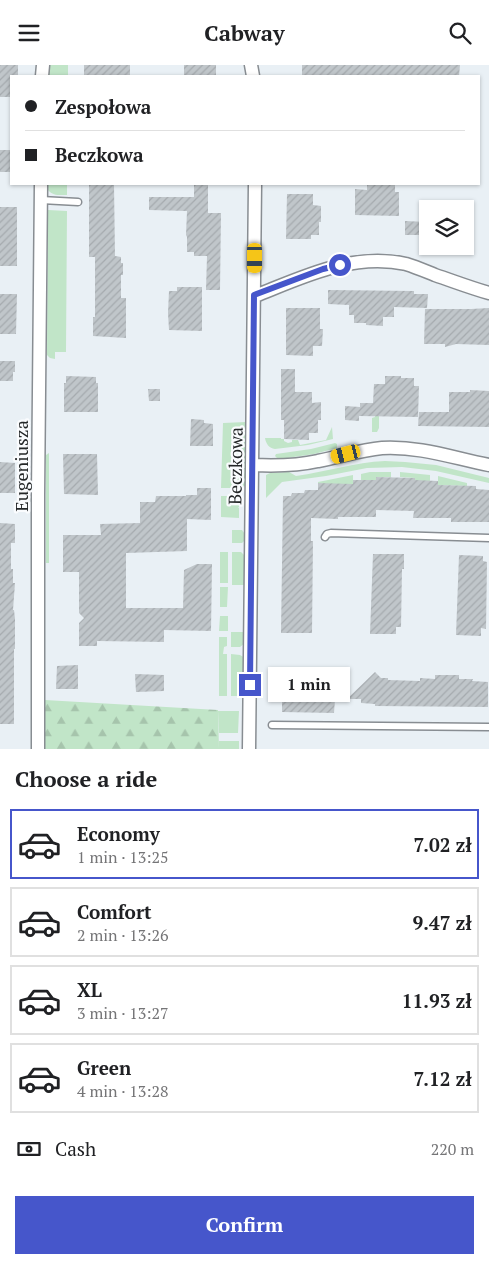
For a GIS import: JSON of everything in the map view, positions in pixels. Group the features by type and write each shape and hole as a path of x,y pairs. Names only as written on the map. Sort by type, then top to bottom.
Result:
{"street":[{"name":"Eugeniusza","path":"38,749 41,185"},
{"name":"Beczkowa","path":"249,749 255,185"},
{"path":"254,295 323,269 366,261 406,264 489,293"},
{"path":"253,465 276,466 318,461 367,450 389,448 423,450 489,465"}],"lane":[{"path":"41,200 78,201"},
{"path":"325,537 331,533 489,539"},
{"path":"272,725 489,727"}],"green space":[{"path":"48,65 68,65 68,75 48,75"},
{"path":"48,185 67,185 67,195 56,195 48,190"},
{"path":"48,210 67,211 66,352 55,352 55,359 47,355"},
{"path":"375,411 379,411 379,428 377,432 372,432 372,418 375,417"},
{"path":"246,422 246,485 242,488 221,488 223,423"},
{"path":"332,427 333,439 308,445 275,449 268,445 265,438 281,438 288,443 292,442 292,440 298,440 300,445 326,440"},
{"path":"335,443 337,448 314,454 280,459 275,456 276,454"},
{"path":"49,453 49,563 46,563 46,455"},
{"path":"385,461 436,465 489,478 489,483 436,471 402,467 367,468 282,482 266,498 266,475 270,473 289,472 296,476 363,463"},
{"path":"391,472 391,477 376,477 376,484 361,484 361,474"},
{"path":"400,472 430,475 430,485 415,485 415,478 400,477"},
{"path":"353,475 353,484 338,484 337,488 318,483 318,482"},
{"path":"438,476 467,483 467,486 438,485"},
{"path":"221,496 240,496 239,518 221,517"},
{"path":"232,530 242,530 245,534 245,540 242,543 232,543"},
{"path":"220,552 228,552 228,583 220,583"},
{"path":"232,552 241,552 245,556 245,585 232,585"},
{"path":"220,587 228,587 227,607 220,607"},
{"path":"220,616 228,616 228,631 219,631"},
{"path":"231,632 245,632 245,643 240,647 231,647"},
{"path":"219,637 227,637 227,646 224,647 223,654 227,654 227,696 219,696"},
{"path":"231,654 240,655 245,658 244,693 240,696 231,696"},
{"path":"45,700 218,710 219,749 44,749"},
{"path":"218,711 239,711 238,733 219,733"},
{"path":"219,741 239,741 239,749 219,749"}],"building":[{"path":"0,65 18,65 18,75 10,75 10,97 0,97"},
{"path":"84,65 130,65 130,75 84,75"},
{"path":"184,65 216,65 216,75 184,75"},
{"path":"302,65 460,65 459,75 302,75"},
{"path":"0,150 10,150 10,172 0,172"},
{"path":"89,185 114,185 115,256 121,257 121,263 123,263 121,298 126,298 126,338 93,336 93,317 95,317 95,257 89,257"},
{"path":"194,185 208,185 208,213 221,213 220,290 206,290 207,256 194,256 194,252 187,252 187,211 149,210 149,197 194,197"},
{"path":"367,185 395,185 395,192 399,192 399,216 355,215 355,189 367,190"},
{"path":"287,194 313,194 313,205 321,206 319,235 311,235 311,239 286,239"},
{"path":"0,207 17,207 17,266 0,266"},
{"path":"405,221 419,222 419,235 405,235"},
{"path":"177,287 202,287 202,331 169,330 169,291 177,291"},
{"path":"328,290 414,291 414,294 428,294 427,308 394,307 394,317 383,317 383,326 354,323 354,315 349,315 349,305 328,304"},
{"path":"0,294 17,294 16,334 0,334"},
{"path":"286,308 320,308 320,329 323,329 322,346 313,346 313,356 286,355"},
{"path":"489,308 489,345 456,344 445,347 445,344 424,344 425,309"},
{"path":"0,361 15,361 13,381 0,381"},
{"path":"281,369 295,369 295,392 312,392 312,403 321,402 321,420 318,420 318,433 309,433 309,440 284,439 284,420 281,420"},
{"path":"66,376 96,377 96,383 98,383 98,412 64,412 64,383 66,383"},
{"path":"385,376 414,378 414,386 419,386 418,417 359,416 359,421 345,420 345,406 360,407 360,403 373,403 374,384 385,384"},
{"path":"148,389 160,389 160,401 149,401"},
{"path":"470,390 489,391 489,427 418,426 419,412 449,412 449,392 470,392"},
{"path":"191,419 204,420 204,423 213,424 213,446 190,446"},
{"path":"63,454 97,454 98,495 64,494"},
{"path":"0,462 15,463 15,493 0,493"},
{"path":"376,477 415,478 415,480 438,481 438,485 476,486 476,489 489,490 489,522 451,522 451,518 413,518 414,511 376,510 376,517 311,518 311,541 313,541 312,633 281,633 283,496 291,496 292,493 304,493 305,490 318,490 318,483 353,484 353,480 376,480"},
{"path":"197,488 211,488 211,520 187,519 187,551 126,553 126,608 183,608 184,570 197,564 212,564 211,631 164,630 164,642 97,641 97,646 79,646 79,623 84,618 79,613 79,572 63,572 63,535 101,535 100,524 140,523 140,502 155,502 156,496 197,495"},
{"path":"0,523 15,524 15,543 11,543 11,569 13,569 13,583 15,583 13,610 15,619 14,724 0,724"},
{"path":"373,554 404,554 401,627 396,627 396,634 370,634"},
{"path":"459,555 483,556 483,561 487,562 486,629 481,628 481,636 456,635"},
{"path":"78,665 78,689 56,689 57,666"},
{"path":"375,672 381,678 388,678 388,680 420,681 420,678 435,679 435,675 459,675 459,679 488,682 488,707 375,706 375,704 361,703 361,699 347,699"},
{"path":"135,674 164,675 164,691 136,692"},
{"path":"278,676 338,677 338,679 345,679 345,699 335,699 334,713 282,712 282,698 271,698 271,679 278,679"}],"route":[{"path":"250,685 254,295 323,269 340,265"}]}
